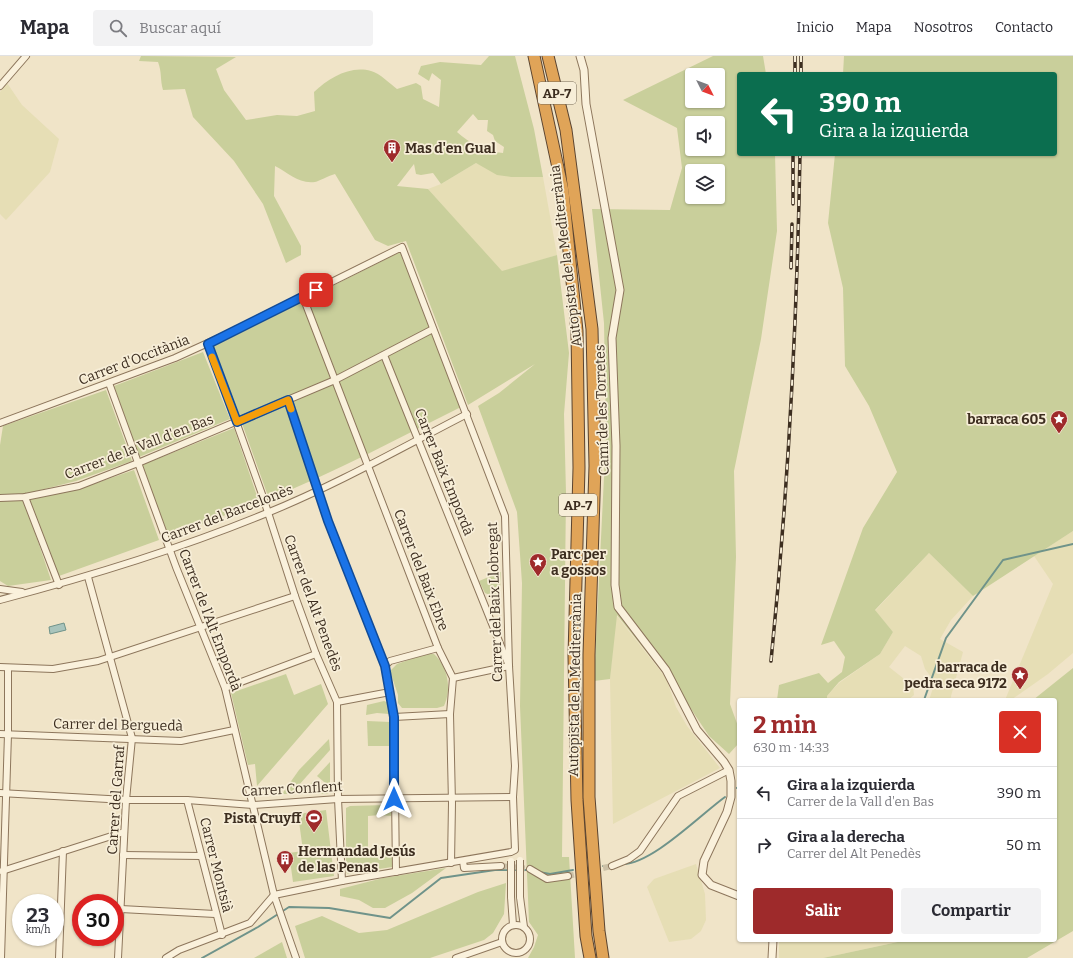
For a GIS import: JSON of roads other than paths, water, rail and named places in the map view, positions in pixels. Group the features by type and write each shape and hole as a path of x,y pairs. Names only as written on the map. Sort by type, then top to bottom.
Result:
{"highway":[{"name":"Autopista de la Mediterrània","path":"534,56 563,191 577,331 579,468 574,656 576,792 586,936 590,958"},
{"name":"Autopista de la Mediterrània","path":"548,56 566,130 592,329 595,466 589,655 589,797 599,931 604,958"}],"street":[{"path":"0,86 26,56"},
{"name":"Camí de les Torretes","path":"580,56 584,70 586,104 620,290 612,338 616,446 616,585 618,607 666,670 691,721 729,770 731,797 727,812 704,861 702,875 711,885 737,895"},
{"name":"Carrer d'Occitània","path":"0,423 109,383 208,344 402,247"},
{"name":"Carrer del Baix Llobregat","path":"402,247 433,329 468,414 505,516 509,666 515,766 513,797 513,852"},
{"name":"Carrer del Baix Ebre","path":"303,297 438,648 453,678"},
{"name":"Carrer de la Vall d'en Bas","path":"0,498 25,497 79,486 138,463 335,380 433,329"},
{"name":"Carrer del Alt Penedès","path":"208,344 237,422 295,596 316,654 337,702 338,798 342,881"},
{"name":"Carrer Baix Empordà","path":"384,355 417,440 457,533 490,622 509,666"},
{"name":"Carrer de l'Alt Empordà","path":"109,383 170,549 225,688 274,895 296,958"},
{"path":"288,400 328,521 385,666 394,717 396,872"},
{"name":"Carrer del Barcelonès","path":"0,600 88,577 267,514 367,466 468,414"},
{"path":"25,497 59,585"},
{"name":"Carrer del Garraf","path":"88,577 132,738 126,800 122,894"},
{"name":"Carrer del Barcelonès","path":"0,589 29,592"},
{"path":"0,667 53,669 111,657 295,596"},
{"path":"385,666 390,661 438,648"},
{"path":"225,688 316,654"},
{"path":"451,863 452,798 450,714 453,678 509,666"},
{"path":"1,958 3,794 8,734 8,668"},
{"path":"337,702 390,692"},
{"path":"394,717 450,714"},
{"name":"Carrer del Berguedà","path":"0,734 181,741 234,730"},
{"path":"612,866 630,859 640,851 678,796 729,770"},
{"name":"Carrer Conflent","path":"3,794 126,800 187,800 253,805 338,798 394,799 513,797"},
{"name":"Carrer Montsià","path":"187,800 215,914 222,935"},
{"path":"2,871 124,832"},
{"path":"59,958 63,851"},
{"path":"166,958 180,950 250,923 274,895 342,881 513,852"},
{"path":"513,852 520,860 520,897 524,927 530,937 523,958"},
{"path":"513,852 511,861 513,925"},
{"path":"124,855 201,856"},
{"path":"463,861 464,868 501,866"},
{"path":"530,869 547,879 568,876"},
{"path":"124,909 215,914"},
{"path":"524,927 513,925 505,929 502,942 511,955 526,948"},
{"path":"456,958 502,942"},
{"path":"772,958 773,942"},
{"name":"Carrer del Garraf","path":"118,958 119,946"}],"water":[{"path":"64,623 66,630 50,634 49,627"}],"waterway":[{"path":"925,698 946,638 1003,560 1073,544"},
{"path":"622,864 634,862 661,848 725,797"},
{"path":"603,866 610,866"},
{"path":"202,958 258,927 289,907 329,908 390,918 441,878 495,870 529,870"},
{"path":"539,872 550,874 573,870"}],"tunnel":[{"path":"501,866 530,869"},
{"path":"568,876 612,866"}],"railway":[{"path":"795,56 795,72"},
{"path":"801,56 801,72"},
{"path":"793,156 793,204"},
{"path":"771,661 791,408 797,281 800,156"},
{"path":"791,268 792,224"}],"place":[{"name":"Mas d'en Gual","path":"392,163"},
{"name":"barraca 605","path":"1059,434"},
{"name":"Parc per a gossos","path":"538,577"},
{"name":"barraca de pedra seca 9172","path":"1020,690"},
{"name":"Pista Cruyff","path":"314,833"},
{"name":"Hermandad Jesús de las Penas","path":"285,874"}]}
